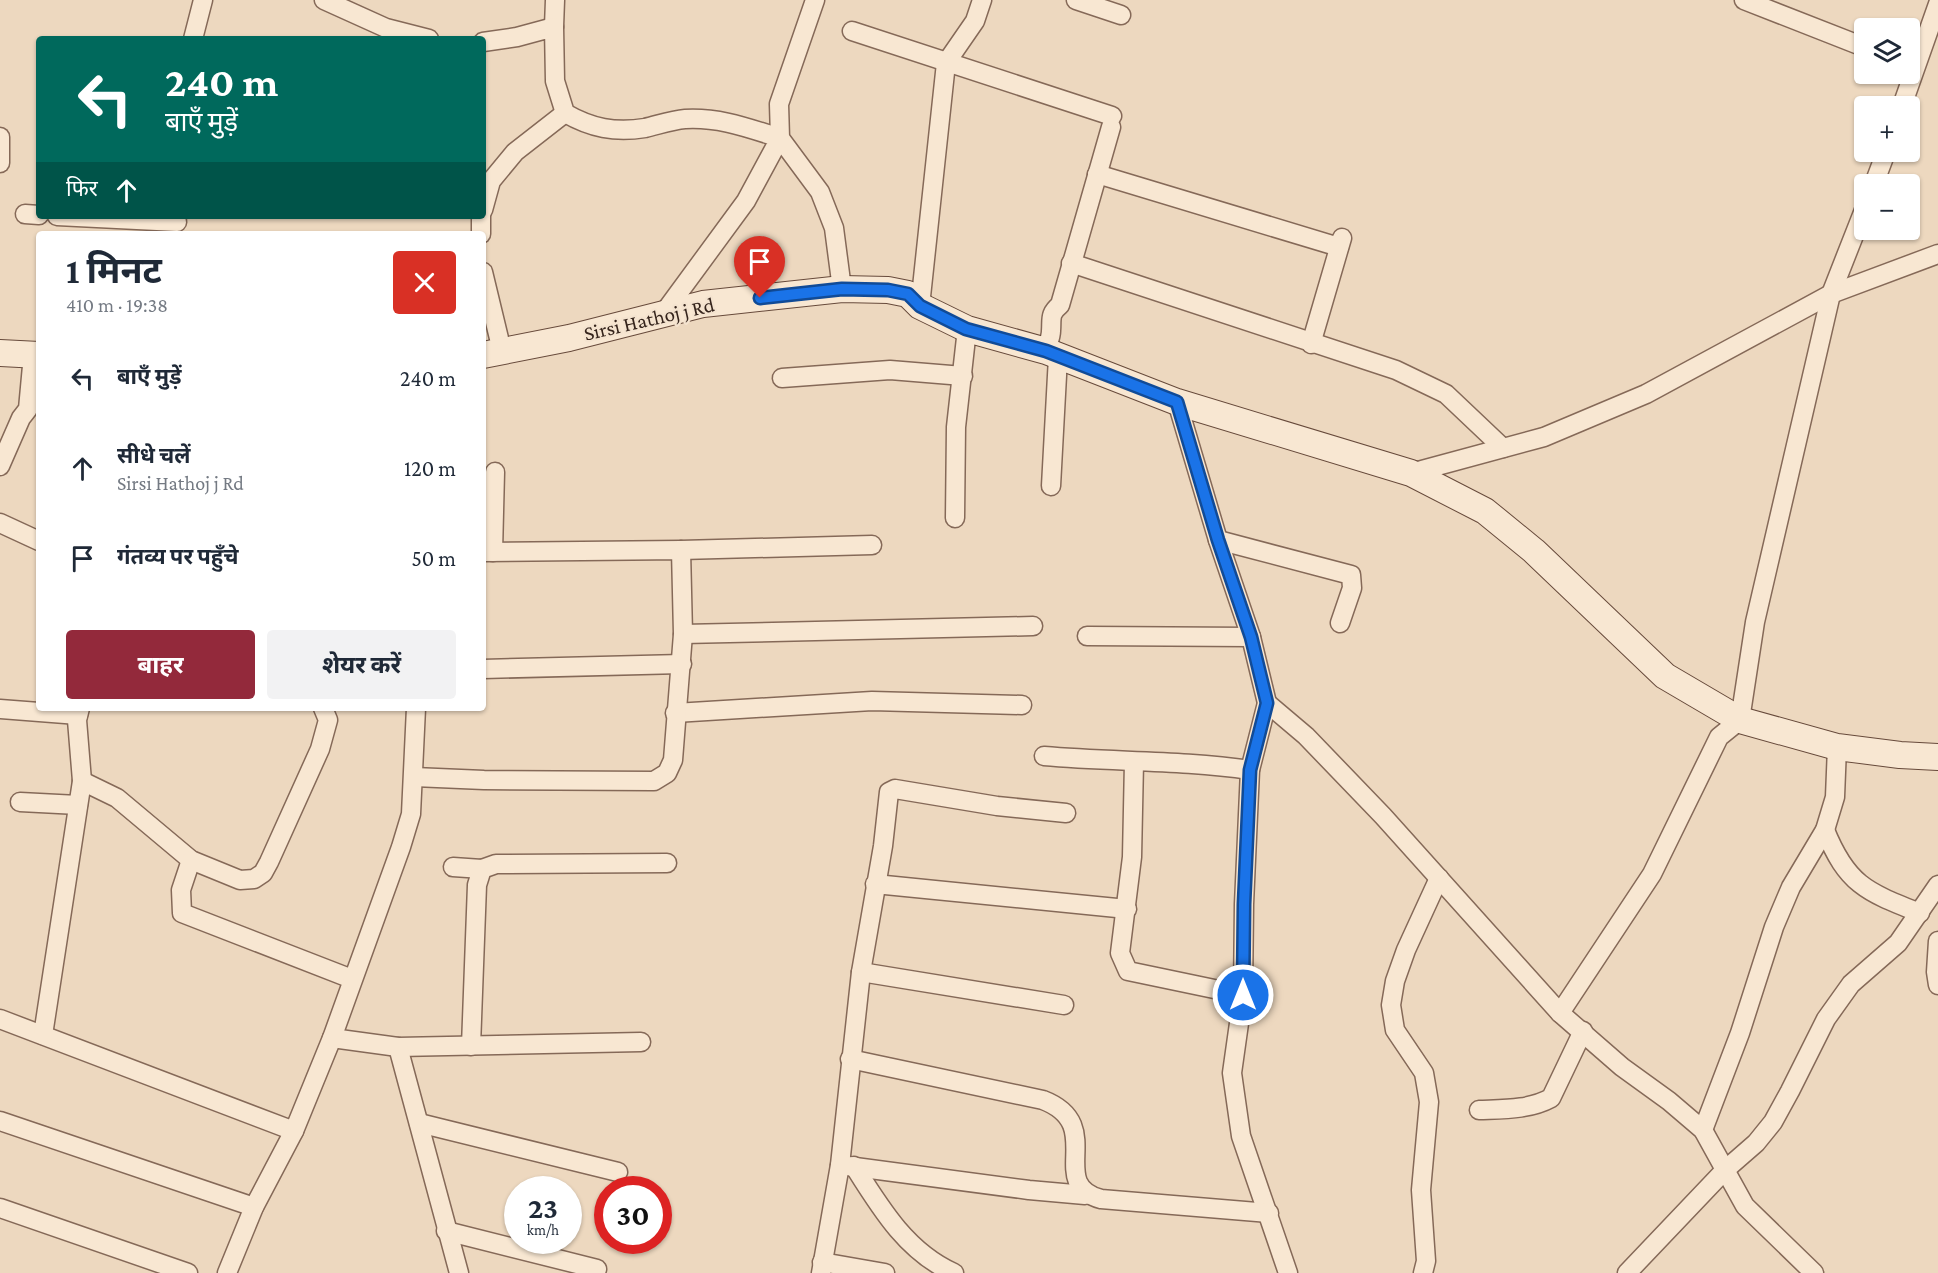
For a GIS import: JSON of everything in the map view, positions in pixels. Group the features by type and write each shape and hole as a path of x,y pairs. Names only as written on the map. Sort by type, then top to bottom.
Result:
{"street":[{"path":"194,36 203,0"},
{"path":"324,0 386,28 417,36"},
{"path":"555,0 555,81 565,113 584,124 612,131 644,128 684,119 721,120 780,138 820,192 834,228 842,289"},
{"path":"663,314 746,201 780,138 779,104 815,0"},
{"path":"982,0 975,21 946,63 920,306 966,329 1052,346 1177,402 1411,473 1485,512 1534,551 1665,676 1740,720 1837,747 1938,757"},
{"path":"1076,0 1121,15"},
{"path":"1744,0 1854,43"},
{"path":"1920,49 1938,4"},
{"path":"486,42 517,37 554,27"},
{"path":"852,31 1112,121 1060,305 1053,311 1049,321 1052,346 1051,486"},
{"path":"486,199 491,181 515,152 565,113"},
{"path":"0,136 0,163"},
{"path":"1097,174 1341,242 1311,344"},
{"path":"102,219 177,224"},
{"path":"1560,1013 1652,874 1719,737 1740,720 1758,611 1831,294 1854,235"},
{"path":"1411,473 1544,437 1646,394 1831,294 1938,254"},
{"path":"1071,262 1311,344 1396,370 1446,394 1503,448"},
{"name":"Sirsi Hathoj j Rd","path":"493,353 569,338 703,304 842,289 888,290 908,294 920,306"},
{"path":"486,296 493,353"},
{"path":"955,518 956,427 966,329"},
{"path":"0,353 36,355 28,410 21,418 0,466"},
{"path":"782,378 890,370 963,376"},
{"path":"1177,402 1218,540 1251,637 1267,703 1250,770 1244,904 1243,995 1232,1073 1240,1136 1269,1213 1288,1273"},
{"path":"495,472 488,552 872,545"},
{"path":"0,523 36,540"},
{"path":"1218,540 1350,575 1352,588 1340,623"},
{"path":"414,777 484,780 654,781 667,774 673,760 675,713 682,664 681,550"},
{"path":"683,634 1033,626"},
{"path":"1087,636 1251,637"},
{"path":"486,669 682,664"},
{"path":"675,713 872,701 1022,705"},
{"path":"1267,703 1306,736 1560,1013 1622,1067 1670,1101 1703,1130 1745,1206 1814,1273"},
{"path":"0,710 36,711"},
{"path":"40,711 79,712 82,781 43,1035"},
{"path":"82,781 117,798 191,860 240,880 255,879 263,873 321,749 328,720 324,711"},
{"path":"227,1273 254,1207 294,1131 332,1038 351,979 401,848 411,814 416,711"},
{"path":"1703,1130 1740,1033 1774,927 1791,887 1825,830 1835,797 1837,747"},
{"path":"1044,756 1214,765 1250,770"},
{"path":"1134,762 1132,857 1120,953 1128,971 1243,995"},
{"path":"885,1273 822,1268 847,1165 850,1059 889,792 895,789 997,806 1066,813"},
{"path":"20,802 78,806"},
{"path":"1825,830 1835,855 1850,876 1870,893 1920,914"},
{"path":"191,860 181,890 182,913 351,979"},
{"path":"453,867 482,869 496,864 667,863"},
{"path":"471,1046 477,885 482,869"},
{"path":"1423,1273 1426,1261 1421,1190 1429,1102 1424,1073 1395,1030 1391,1005 1395,981 1406,950 1438,878"},
{"path":"875,884 1126,909"},
{"path":"1628,1273 1725,1170 1756,1143 1773,1122 1826,1019 1851,984 1898,943 1938,885"},
{"path":"1938,941 1936,972 1938,985"},
{"path":"861,972 1064,1005"},
{"path":"0,1019 294,1131"},
{"path":"1479,1110 1541,1104 1551,1098 1583,1032"},
{"path":"332,1038 398,1047 641,1042"},
{"path":"398,1047 459,1273"},
{"path":"850,1059 1042,1100 1059,1106 1070,1118 1075,1137 1077,1184 1085,1195"},
{"path":"0,1121 254,1207"},
{"path":"419,1124 618,1172"},
{"path":"847,1165 1029,1190 1085,1195 1101,1199 1269,1213"},
{"path":"847,1165 885,1216 930,1262 954,1273"},
{"path":"0,1208 188,1273"},
{"path":"446,1231 597,1269"}],"route":[{"path":"760,298 842,289 888,290 908,294 920,306 966,329 1046,351 1177,402 1218,540 1251,637 1267,703 1250,770 1244,904 1243,995"}]}
